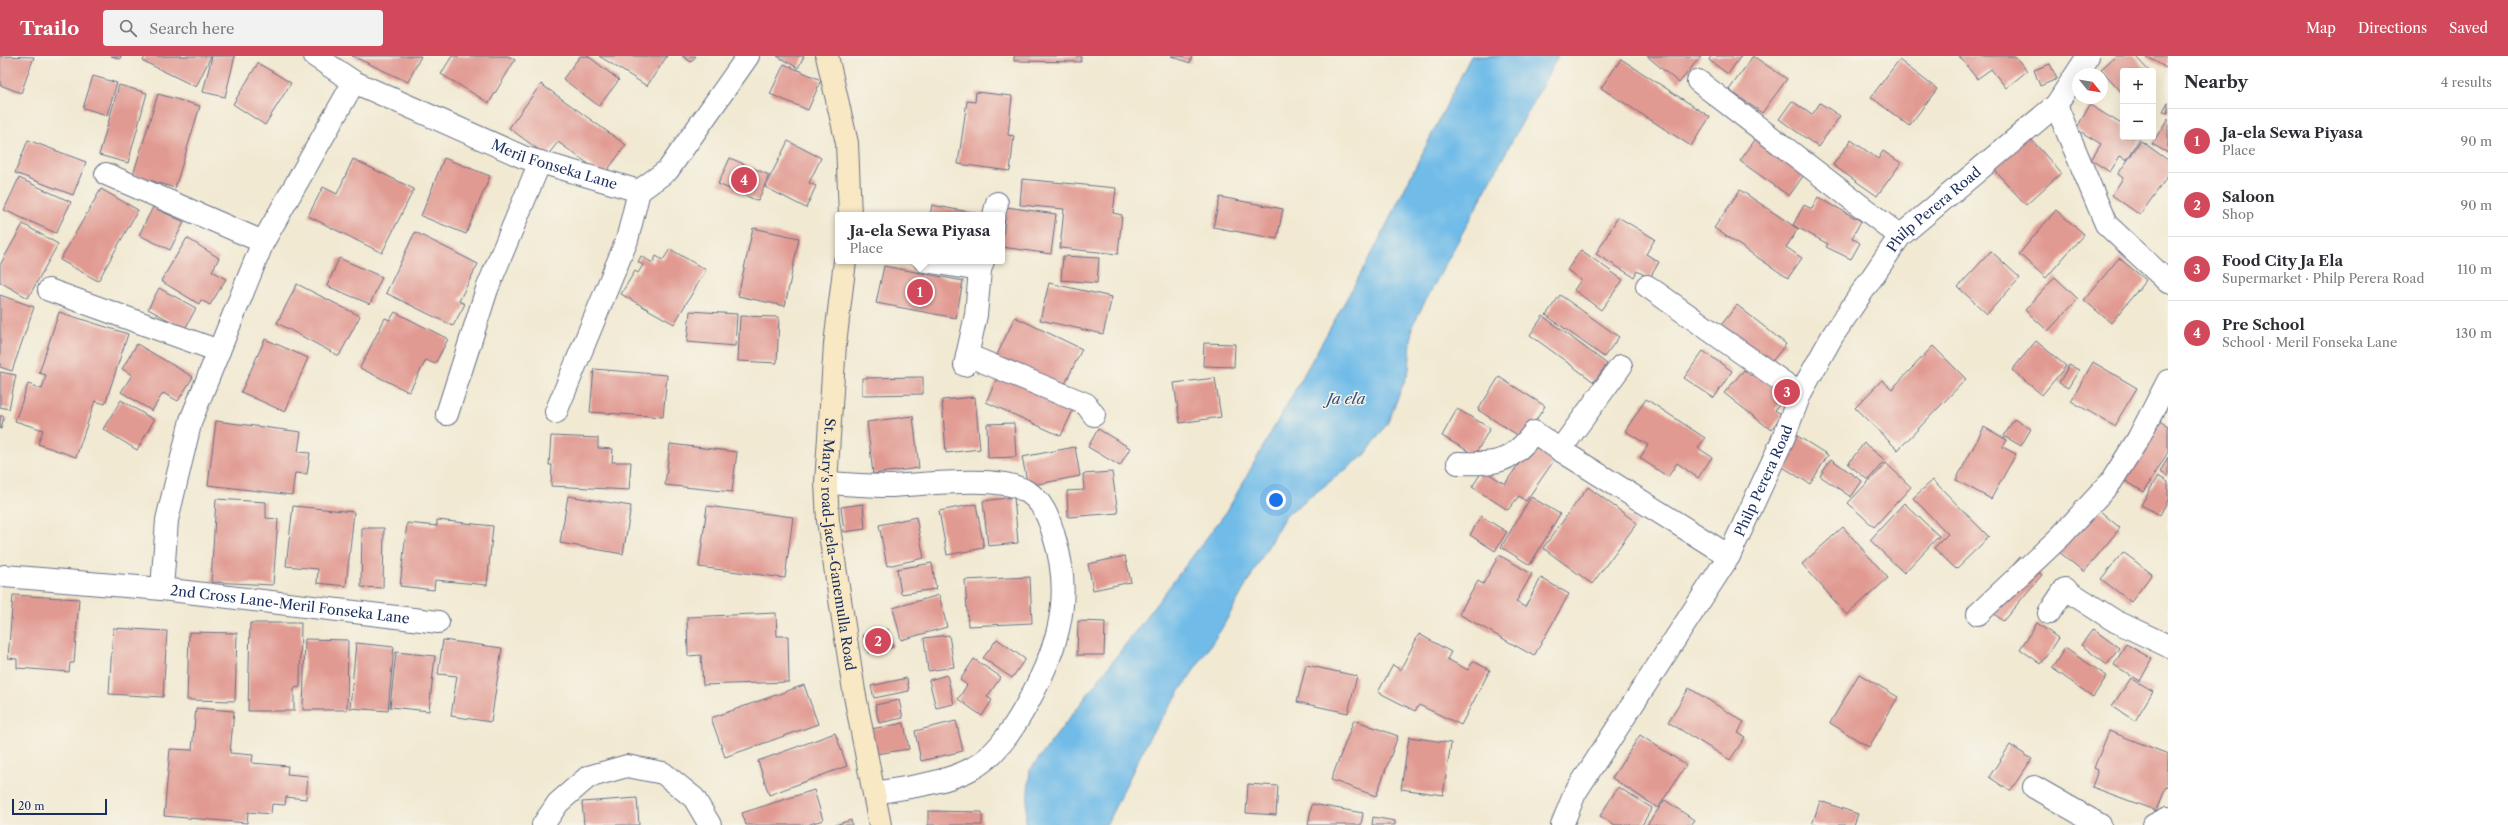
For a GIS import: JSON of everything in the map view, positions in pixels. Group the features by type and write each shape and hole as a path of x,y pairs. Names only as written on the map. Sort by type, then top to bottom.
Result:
{"main road":[{"path":"827,56 847,143 850,212"},
{"name":"St. Mary's road-Jaela-Ganemulla Road","path":"845,264 835,344 826,483 828,521 854,691 880,825"}],"street":[{"name":"Meril Fonseka Lane","path":"315,56 354,82 523,157 639,191"},
{"path":"556,412 626,240 639,191 668,170 748,56"},
{"name":"Philp Perera Road","path":"1562,825 1575,793 1729,556 1783,439 1800,394 1833,335 1900,236 2056,105 2088,56"},
{"path":"1698,81 1900,236"},
{"name":"2nd Cross Lane-Meril Fonseka Lane","path":"354,82 263,242 189,428 167,520 162,589 438,622"},
{"path":"2056,105 2106,224 2168,282"},
{"path":"447,414 487,289 540,162"},
{"path":"106,174 263,242"},
{"path":"968,264 982,265 976,315 966,360 1086,404 1094,415"},
{"path":"1647,286 1800,394"},
{"path":"49,290 219,350"},
{"path":"1560,450 1621,366"},
{"path":"1978,614 2061,536 2111,482 2138,439 2168,381"},
{"path":"1458,463 1493,464 1521,449 1534,432 1560,450 1729,556"},
{"path":"826,483 888,486 998,483 1024,490 1046,512 1061,559 1064,593 1059,630 1053,651 1030,698 1006,739 974,768 928,784 874,793"},
{"path":"4,576 162,589"},
{"path":"2049,613 2065,589 2115,621 2168,646"},
{"path":"544,825 558,803 588,777 627,766 663,773 694,798 710,825"},
{"path":"2034,787 2100,825"},
{"path":"2154,825 2168,818"}],"water":[{"name":"Ja ela","path":"1471,56 1558,56 1412,326 1409,370 1388,422 1366,454 1285,516 1222,628 1150,736 1106,825 1025,825 1030,770 1227,511 1374,250"}],"building":[{"path":"0,56 34,57 21,93 0,85"},
{"path":"111,56 121,56 120,59"},
{"path":"145,56 211,56 196,87 143,61"},
{"path":"212,56 235,56 225,97 203,92"},
{"path":"352,56 421,56 408,82"},
{"path":"452,56 508,56 515,60 489,103 441,74"},
{"path":"580,56 588,56 619,80 599,106 563,79"},
{"path":"599,56 667,56 647,86"},
{"path":"682,56 696,56 691,62"},
{"path":"777,56 804,56 798,68"},
{"path":"1014,56 1081,56 1081,62 1014,61"},
{"path":"1171,56 1192,56 1190,63"},
{"path":"1647,56 1701,56 1679,83"},
{"path":"1711,56 1741,56 1728,74 1709,60"},
{"path":"1753,56 1787,79 1762,113 1729,90"},
{"path":"1959,56 2015,56 2027,71 2006,88 1991,69 1977,79"},
{"path":"2116,56 2135,56 2146,68 2120,68 2120,91 2108,77 2108,68 2102,68"},
{"path":"2146,56 2168,56 2168,69"},
{"path":"1621,59 1710,117 1691,146 1601,88"},
{"path":"1899,60 1937,89 1909,126 1871,97"},
{"path":"258,63 291,83 265,125 233,104"},
{"path":"784,64 821,80 808,110 770,94"},
{"path":"2050,64 2057,79 2040,86 2034,70"},
{"path":"93,76 117,83 107,115 83,108"},
{"path":"541,84 626,145 604,175 558,142 547,156 509,128"},
{"path":"119,85 147,93 128,163 99,155"},
{"path":"976,92 1012,96 1008,135 1014,136 1010,171 958,164 967,101 975,102"},
{"path":"158,94 200,106 175,188 133,175"},
{"path":"1792,101 1812,115 1820,103 1840,116 1818,147 1779,119"},
{"path":"2168,102 2168,113 2163,111"},
{"path":"2090,105 2120,123 2120,140 2139,140 2127,160 2120,156 2110,172 2091,160 2101,144 2076,129"},
{"path":"2168,118 2168,153 2152,144 2156,140"},
{"path":"2024,131 2061,173 2026,205 1989,164"},
{"path":"1757,137 1806,172 1789,196 1740,161"},
{"path":"28,140 86,162 73,195 15,173"},
{"path":"1851,140 1878,159 1883,151 1901,163 1877,196 1833,165"},
{"path":"788,141 821,158 809,183 816,186 806,208 765,187"},
{"path":"2141,141 2168,160 2168,176 2140,215 2112,195 2123,178 2118,174"},
{"path":"444,158 490,176 466,234 421,216"},
{"path":"730,158 769,175 758,201 718,184"},
{"path":"353,159 414,189 382,253 308,216 323,187 337,194"},
{"path":"19,178 71,202 56,233 4,210"},
{"path":"1022,179 1116,188 1113,213 1122,215 1118,254 1060,248 1064,209 1020,205"},
{"path":"101,189 138,210 98,281 60,260"},
{"path":"1740,190 1798,229 1786,247 1802,258 1788,278 1714,228"},
{"path":"1220,197 1283,209 1277,239 1213,227"},
{"path":"1818,197 1861,221 1852,238 1860,243 1851,259 1826,247 1828,244 1793,225 1804,205 1812,209"},
{"path":"932,205 969,212 931,212"},
{"path":"153,207 184,222 170,250 139,235"},
{"path":"1006,207 1056,214 1051,254 1005,247"},
{"path":"2056,210 2084,234 2046,278 2019,254"},
{"path":"1618,217 1655,239 1646,254 1659,262 1650,278 1637,271 1634,277 1596,254"},
{"path":"23,224 58,244 28,298 0,282 0,265"},
{"path":"753,228 799,238 785,306 738,296"},
{"path":"415,232 478,264 459,301 465,304 453,326 386,293"},
{"path":"187,238 219,258 212,271 226,279 210,305 201,300 199,304 161,281"},
{"path":"670,249 706,270 674,324 621,294 635,271 638,273 643,265 638,262 641,256 653,263 656,256 663,260"},
{"path":"1581,250 1623,280 1601,310 1574,290 1581,280 1567,270"},
{"path":"1991,251 2020,278 1987,314 1958,287"},
{"path":"1063,256 1099,258 1097,283 1061,280"},
{"path":"339,258 382,277 370,304 327,286"},
{"path":"2119,258 2146,280 2111,323 2084,300"},
{"path":"884,266 963,281 956,318 876,303"},
{"path":"2055,277 2078,299 2048,331 2025,310"},
{"path":"1049,283 1112,297 1103,334 1040,320"},
{"path":"297,284 360,316 339,356 277,323"},
{"path":"159,288 196,308 185,329 148,309"},
{"path":"0,295 34,307 12,371 0,367"},
{"path":"1560,295 1619,337 1604,357 1546,315"},
{"path":"1737,305 1786,344 1765,370 1717,330"},
{"path":"690,311 737,314 735,346 687,342"},
{"path":"59,312 128,334 105,404 95,401 76,457 38,444 43,430 15,421 28,384 42,389 46,375 39,373"},
{"path":"395,312 448,339 435,364 426,360 409,392 360,368 385,318 390,320"},
{"path":"740,316 779,317 777,363 738,361"},
{"path":"1543,316 1607,364 1594,382 1530,335"},
{"path":"1015,317 1082,349 1063,388 996,357"},
{"path":"265,339 308,358 285,412 241,392"},
{"path":"2036,341 2066,366 2042,395 2012,370"},
{"path":"1204,343 1235,344 1234,367 1203,366"},
{"path":"137,344 193,377 178,401 163,393 152,411 121,392 132,375 122,369"},
{"path":"1933,346 1966,379 1898,450 1855,408 1882,380 1892,389"},
{"path":"1703,351 1732,371 1714,398 1684,378"},
{"path":"2093,362 2137,388 2114,426 2071,401"},
{"path":"2069,365 2079,370 2068,388 2059,383"},
{"path":"594,369 667,375 663,417 590,412"},
{"path":"1744,370 1751,376 1754,372 1785,397 1775,410 1782,415 1771,430 1724,393"},
{"path":"0,372 16,375 9,409 0,407"},
{"path":"1000,372 1075,406 1061,436 986,402"},
{"path":"923,377 923,394 862,395 862,378"},
{"path":"1499,377 1545,406 1524,439 1478,410"},
{"path":"1215,378 1221,417 1180,423 1174,383"},
{"path":"975,397 980,449 946,453 942,400"},
{"path":"1646,399 1705,438 1698,448 1712,457 1698,478 1677,463 1668,477 1640,458 1648,445 1625,431"},
{"path":"121,400 154,420 137,450 103,429"},
{"path":"1457,409 1490,428 1475,455 1442,436"},
{"path":"2143,412 2168,426 2168,452 2144,492 2109,471"},
{"path":"0,416 4,416 1,429 0,429"},
{"path":"913,416 919,468 873,474 867,422"},
{"path":"2014,419 2031,429 2021,446 2004,436"},
{"path":"216,421 301,432 298,452 310,453 307,474 295,473 292,495 208,485"},
{"path":"1014,423 1016,457 988,458 987,424"},
{"path":"1984,427 2007,440 2003,447 2016,454 1991,499 1956,480"},
{"path":"1098,429 1130,448 1120,466 1088,447"},
{"path":"1791,432 1828,455 1810,484 1773,461"},
{"path":"551,436 598,438 598,448 613,449 612,462 631,462 629,490 551,486 552,465 549,465"},
{"path":"1864,443 1885,460 1868,480 1848,464"},
{"path":"670,444 737,452 732,492 665,485"},
{"path":"1532,444 1555,459 1526,501 1519,496 1508,510 1472,487 1483,470 1505,484"},
{"path":"1075,447 1080,476 1028,486 1022,457"},
{"path":"2168,457 2168,476 2160,472"},
{"path":"1831,459 1862,481 1851,497 1820,476"},
{"path":"1886,463 1911,487 1874,527 1848,503"},
{"path":"1112,472 1118,513 1068,517 1067,491 1084,490 1083,474"},
{"path":"2158,476 2168,482 2168,500 2160,515 2141,505"},
{"path":"1933,480 1989,537 1956,569 1934,548 1948,534 1913,498"},
{"path":"1588,487 1637,523 1592,584 1543,548"},
{"path":"568,496 631,506 623,554 560,543"},
{"path":"1014,497 1018,543 988,546 983,501"},
{"path":"1531,497 1560,514 1530,565 1501,547"},
{"path":"2085,498 2120,528 2084,572 2048,543"},
{"path":"216,499 266,502 266,518 278,519 273,585 211,582"},
{"path":"1904,503 1939,536 1904,573 1870,540"},
{"path":"863,504 865,529 844,532 841,507"},
{"path":"976,504 984,548 947,555 939,511"},
{"path":"293,506 354,512 346,586 317,583 318,569 286,566"},
{"path":"707,506 793,517 785,578 699,567"},
{"path":"1481,516 1507,532 1495,551 1470,535"},
{"path":"916,517 924,558 887,566 879,525"},
{"path":"437,520 493,526 487,585 435,580 434,590 400,586 407,523 437,526"},
{"path":"1843,527 1888,578 1847,615 1802,564"},
{"path":"362,528 384,528 383,588 361,587"},
{"path":"2123,552 2152,574 2131,602 2101,579"},
{"path":"1499,555 1532,574 1516,602 1525,607 1541,578 1569,594 1534,656 1459,614 1478,581 1483,584"},
{"path":"1125,556 1131,582 1093,590 1088,564"},
{"path":"2020,557 2042,575 2003,621 1981,603"},
{"path":"932,563 936,589 901,594 897,569"},
{"path":"1030,577 1032,623 968,626 965,580"},
{"path":"13,595 79,599 74,663 70,663 69,672 17,668 17,659 8,658"},
{"path":"939,595 947,627 901,640 893,608"},
{"path":"776,613 777,636 788,636 789,682 703,685 701,655 688,656 687,617"},
{"path":"1078,621 1105,622 1104,655 1077,655"},
{"path":"250,623 301,623 300,687 294,688 294,711 248,711"},
{"path":"2037,623 2058,638 2041,664 2020,649"},
{"path":"113,628 167,631 163,697 109,694"},
{"path":"888,629 893,647 868,653 863,635"},
{"path":"2093,629 2119,648 2107,665 2081,645"},
{"path":"189,632 237,633 235,701 187,700"},
{"path":"1419,634 1451,652 1447,659 1468,670 1473,661 1490,670 1461,725 1419,705 1415,711 1378,692 1393,665 1400,670"},
{"path":"949,635 954,667 928,671 924,638"},
{"path":"305,639 348,640 347,710 303,710"},
{"path":"997,639 1025,659 1012,678 983,658"},
{"path":"443,640 502,648 491,722 451,716 457,676 438,674"},
{"path":"356,643 394,647 388,711 350,708"},
{"path":"2126,644 2152,659 2140,681 2114,665"},
{"path":"2065,648 2107,676 2093,697 2052,668"},
{"path":"396,652 435,656 429,711 390,707"},
{"path":"974,659 1001,677 987,697 992,700 982,716 958,699 967,685 960,680"},
{"path":"1306,665 1357,676 1348,713 1297,702"},
{"path":"1859,674 1898,697 1869,747 1830,723"},
{"path":"947,675 954,704 936,708 929,680"},
{"path":"907,678 909,691 874,698 871,686"},
{"path":"2131,678 2153,691 2135,721 2112,706"},
{"path":"804,685 818,724 725,757 711,718"},
{"path":"1689,688 1744,722 1738,733 1745,737 1730,760 1668,722"},
{"path":"899,700 903,718 879,723 875,705"},
{"path":"196,708 234,711 230,753 253,755 252,763 288,766 287,774 308,776 306,799 286,797 285,805 272,804 271,814 248,812 247,823 164,816 170,749 192,750"},
{"path":"1354,720 1398,736 1376,796 1331,780"},
{"path":"956,721 963,751 921,761 915,731"},
{"path":"904,723 909,749 876,754 871,729"},
{"path":"2109,731 2168,754 2168,787 2166,786 2157,811 2092,787 2098,770 2094,768"},
{"path":"835,733 847,766 769,795 758,761"},
{"path":"1640,735 1686,765 1658,808 1612,778"},
{"path":"1409,737 1451,743 1443,795 1401,789"},
{"path":"2010,745 2032,759 2010,791 1989,777"},
{"path":"1248,784 1278,786 1276,815 1246,813"},
{"path":"1618,787 1652,808 1642,825 1615,825 1600,816"},
{"path":"814,790 823,820 807,825 746,825 742,813"},
{"path":"637,798 639,825 584,825 582,802"},
{"path":"1665,800 1694,820 1690,825 1647,825"},
{"path":"1820,801 1858,814 1854,825 1812,825"},
{"path":"1312,804 1363,813 1361,825 1308,825"},
{"path":"928,811 982,812 982,825 928,825"},
{"path":"1373,817 1395,821 1395,825 1372,825"},
{"path":"851,820 852,825 835,825"}],"place":[{"name":"Pre School","path":"744,180"},
{"name":"Ja-ela Sewa Piyasa","path":"920,292"},
{"name":"Food City Ja Ela","path":"1787,392"},
{"name":"Saloon","path":"878,641"}]}
